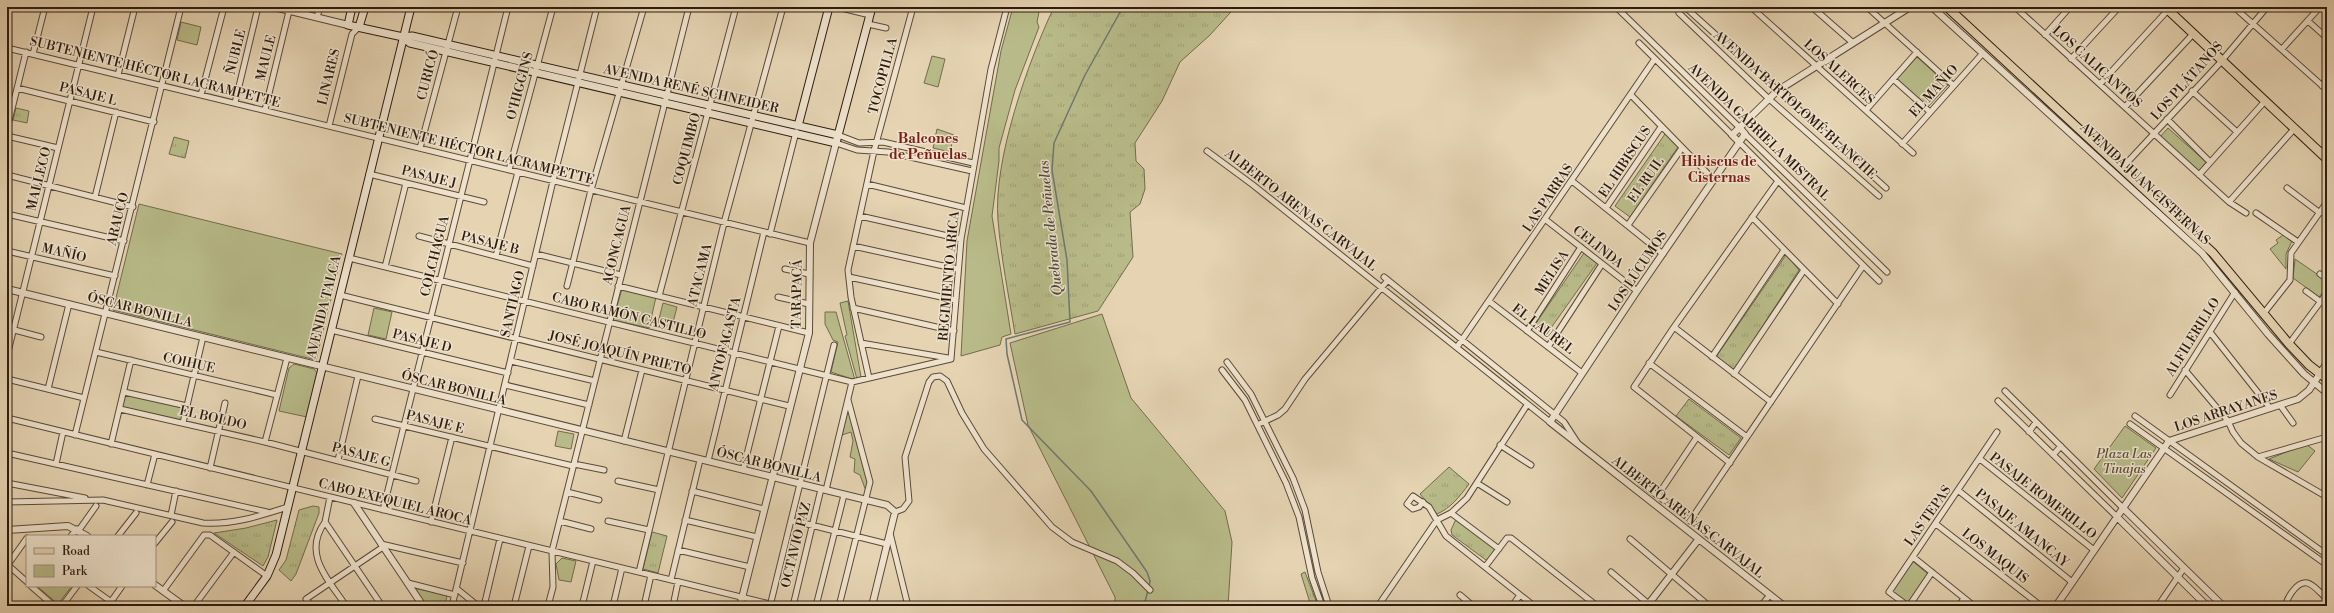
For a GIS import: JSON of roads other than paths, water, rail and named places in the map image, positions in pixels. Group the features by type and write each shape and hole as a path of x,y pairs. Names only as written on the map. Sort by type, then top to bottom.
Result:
{"main road":[{"path":"348,24 352,7"},
{"name":"LINARES","path":"359,27 365,7"},
{"name":"AVENIDA TALCA","path":"245,606 267,576 276,555 411,7"},
{"name":"ANTOFAGASTA","path":"797,129 829,7"},
{"name":"TARAPACÁ","path":"837,139 872,7"},
{"name":"AVENIDA JUAN CISTERNAS","path":"1947,7 2214,253 2289,344 2327,379"},
{"path":"2166,9 2194,33 2324,156"},
{"name":"AVENIDA RENÉ SCHNEIDER","path":"348,24 403,37 412,36 447,48 837,139"}],"street":[{"path":"33,54 44,7"},
{"name":"MALLECO","path":"7,356 93,7"},
{"path":"118,75 135,7"},
{"name":"ARAUCO","path":"75,435 116,276 181,7"},
{"path":"201,95 224,7"},
{"name":"ÑUBLE","path":"234,103 258,7"},
{"name":"AVENIDA RENÉ SCHNEIDER","path":"275,7 348,24"},
{"path":"317,17 320,7"},
{"name":"CURICÓ","path":"420,148 458,7"},
{"name":"COLCHAGUA","path":"383,510 508,7"},
{"name":"O'HIGGINS","path":"509,170 553,7"},
{"name":"SANTIAGO","path":"452,606 553,181 578,79 598,7"},
{"path":"567,286 591,190 644,7"},
{"name":"ACONCAGUA","path":"548,606 553,587 552,551 689,7"},
{"name":"COQUIMBO","path":"659,296 736,7"},
{"name":"ATACAMA","path":"639,572 724,223 783,7"},
{"path":"837,7 870,15"},
{"name":"TOCOPILLA","path":"869,378 853,308 849,277 853,246 874,151 913,7"},
{"name":"REGIMIENTO ARICA","path":"951,359 957,269 973,163 991,69 1007,7"},
{"name":"AVENIDA GABRIELA MISTRAL","path":"1616,7 1888,272"},
{"name":"AVENIDA BARTOLOMÉ BLANCHE","path":"1685,7 1886,188"},
{"name":"LOS ALERCES","path":"1751,7 1913,154"},
{"path":"1812,7 1852,42"},
{"path":"1867,7 1954,85"},
{"path":"1732,135 1738,127 1777,91 1815,65 1910,7"},
{"name":"AVENIDA JUAN CISTERNAS","path":"1932,7 2202,253 2268,334 2314,382 2327,393"},
{"path":"2045,35 2070,7"},
{"path":"2071,59 2119,7"},
{"path":"2234,7 2325,88 2327,79"},
{"name":"LOS PLÁTANOS","path":"2122,168 2222,60 2267,7"},
{"path":"2282,49 2320,7"},
{"name":"LOS CALICANTOS","path":"2017,8 2153,134 2229,202 2246,213"},
{"path":"2100,84 2166,9"},
{"name":"MAULE","path":"265,110 289,11"},
{"name":"AVENIDA BARTOLOMÉ BLANCHE","path":"1679,13 1768,98 1879,196"},
{"path":"2308,21 2327,38"},
{"name":"LINARES","path":"348,24 352,34"},
{"path":"868,24 886,28"},
{"name":"LINARES","path":"328,126 352,34 359,27"},
{"path":"2125,107 2194,33"},
{"name":"AVENIDA GABRIELA MISTRAL","path":"1639,44 1879,281"},
{"name":"SUBTENIENTE HÉCTOR LACRAMPETTE","path":"7,48 810,243"},
{"path":"7,129 26,52"},
{"path":"1866,110 1917,52"},
{"name":"EL MAÑIO","path":"1902,144 1983,53"},
{"name":"LAS PARRAS","path":"1457,347 1490,302 1654,60"},
{"path":"1893,79 1930,112"},
{"name":"PASAJE L","path":"17,88 154,122"},
{"path":"2192,91 2236,132"},
{"path":"1631,95 1713,179"},
{"path":"2199,175 2266,100"},
{"path":"95,197 116,112"},
{"path":"2167,119 2210,162"},
{"name":"EL HIBISCUS","path":"1606,208 1661,127"},
{"path":"2229,202 2296,128"},
{"name":"ANTOFAGASTA","path":"708,461 744,317 797,129"},
{"name":"LOS LÚCUMOS","path":"1550,422 1637,291 1664,254 1713,179 1745,134"},
{"path":"7,136 58,148"},
{"name":"AVENIDA RENÉ SCHNEIDER","path":"837,139 859,143 877,142 973,163"},
{"name":"AVENIDA RENÉ SCHNEIDER","path":"837,139 857,150 888,152 972,171"},
{"name":"TARAPACÁ","path":"740,606 798,369 809,333 808,274 810,243 837,139"},
{"path":"2324,156 2327,145"},
{"name":"EL RUIL","path":"1628,225 1682,148"},
{"name":"ALBERTO ARENAS CARVAJAL","path":"1207,151 1253,185 1457,347 1527,405 1769,596 1784,606"},
{"path":"496,256 518,172"},
{"name":"PASAJE J","path":"369,174 484,202"},
{"path":"7,175 133,207"},
{"path":"1572,181 1664,254"},
{"path":"1730,463 1634,387 1674,327 1778,181"},
{"path":"385,266 406,183"},
{"path":"867,184 966,208"},
{"path":"2286,188 2320,213"},
{"path":"2264,313 2290,280 2291,253 2327,202"},
{"path":"2256,213 2298,242"},
{"path":"7,214 124,241"},
{"path":"860,216 961,239"},
{"path":"1752,217 1838,304"},
{"name":"CELINDA","path":"1546,220 1637,291"},
{"name":"PASAJE B","path":"419,236 533,266"},
{"path":"853,246 957,269"},
{"name":"MELISA","path":"1527,331 1581,247"},
{"path":"1712,356 1784,250"},
{"name":"MAÑÍO","path":"7,251 116,276"},
{"path":"536,254 621,275"},
{"name":"CABO RAMÓN CASTILLO","path":"349,258 852,382 951,359"},
{"path":"1548,347 1602,264"},
{"path":"1690,521 1863,266"},
{"path":"785,269 808,274"},
{"path":"1734,374 1804,270"},
{"path":"2320,274 2327,279"},
{"path":"849,277 955,300"},
{"name":"ALBERTO ARENAS CARVAJAL","path":"1382,288 1386,278 1556,414 1567,425 1578,444"},
{"path":"618,286 809,333"},
{"path":"1256,424 1278,415 1285,409 1304,379 1382,288"},
{"name":"ÓSCAR BONILLA","path":"7,289 865,500 887,506 895,512"},
{"path":"2306,291 2320,302"},
{"name":"ALFILERILLO","path":"2170,395 2235,292"},
{"path":"2289,344 2327,293"},
{"name":"JOSÉ JOAQUÍN PRIETO","path":"340,295 789,406"},
{"path":"778,297 809,304"},
{"name":"EL LAUREL","path":"1490,302 1582,373"},
{"path":"48,389 69,304"},
{"path":"853,308 954,331"},
{"path":"743,470 779,326"},
{"path":"1674,327 1771,402"},
{"path":"7,328 41,337"},
{"name":"PASAJE D","path":"331,330 508,373"},
{"path":"2210,332 2270,408"},
{"path":"183,423 202,337"},
{"path":"861,343 951,359"},
{"path":"770,605 834,345"},
{"name":"COIHUE","path":"96,352 277,395"},
{"path":"265,442 287,358"},
{"path":"111,444 132,360"},
{"path":"511,361 595,381"},
{"path":"1227,362 1251,394 1263,422 1292,478 1301,499 1320,582 1329,606"},
{"name":"LOS ARRAYANES","path":"2056,606 2122,507 2169,441 2298,399 2309,390 2327,363"},
{"path":"1649,364 1747,437"},
{"path":"624,441 642,370"},
{"path":"1222,370 1245,400 1286,483 1296,508 1312,578 1322,606"},
{"path":"2185,370 2228,421 2241,443 2258,457 2327,497"},
{"path":"338,460 358,376"},
{"path":"872,606 895,512 903,508 909,501 910,493 905,463 906,450 917,423 929,382 933,377 940,376 947,381 962,413 984,449 1052,527 1072,542 1117,561 1149,588"},
{"path":"7,379 84,398"},
{"name":"OCTAVIO PAZ","path":"793,606 813,525 824,490 852,382"},
{"path":"505,385 589,405"},
{"path":"2005,391 2222,606"},
{"name":"EL BOLDO","path":"124,392 187,406"},
{"path":"839,606 870,482 848,400"},
{"path":"1998,401 2207,606"},
{"path":"210,468 225,403"},
{"path":"1378,606 1437,520 1451,513 1464,501 1527,405"},
{"path":"2280,405 2293,423"},
{"name":"EL BOLDO","path":"120,409 220,430 301,451"},
{"path":"2136,416 2327,555"},
{"name":"CABO EXEQUIEL AROCA","path":"7,418 778,606"},
{"name":"PASAJE E","path":"375,419 490,447 604,470"},
{"path":"2029,432 2036,422"},
{"path":"2130,424 2327,565"},
{"path":"56,464 63,432"},
{"name":"LAS TEPAS","path":"1932,572 1908,606 1889,592 1959,491 1997,432"},
{"path":"432,522 452,437"},
{"path":"1658,495 1697,437"},
{"path":"2258,457 2326,439"},
{"path":"1500,445 1531,466"},
{"path":"2052,455 2061,446"},
{"name":"PASAJE G","path":"301,451 416,481"},
{"path":"7,453 269,513"},
{"path":"147,485 155,454"},
{"name":"PASAJE ROMERILLO","path":"1980,459 2094,550"},
{"path":"671,580 700,460"},
{"path":"618,481 659,490"},
{"path":"7,483 94,500"},
{"path":"1477,483 1507,502"},
{"name":"ALBERTO ARENAS CARVAJAL","path":"1641,483 1710,536"},
{"path":"692,491 764,509"},
{"name":"PASAJE AMANCAY","path":"1959,491 2072,582"},
{"path":"171,515 176,492"},
{"path":"567,492 599,500"},
{"path":"816,606 844,495"},
{"path":"330,497 324,522 318,531 315,541 317,561 346,606"},
{"path":"7,502 94,500 119,502 203,523 219,524 238,522 288,507"},
{"path":"1423,502 1437,520 1446,536 1534,606"},
{"path":"354,503 423,606"},
{"path":"72,535 78,530 96,506"},
{"path":"119,535 136,513"},
{"path":"1451,513 1499,549"},
{"path":"686,520 757,537"},
{"path":"791,520 887,544"},
{"path":"560,521 591,529"},
{"path":"608,521 649,530"},
{"path":"156,542 172,522"},
{"path":"324,522 382,606"},
{"name":"LOS MAQUIS","path":"1936,524 2041,606"},
{"path":"7,530 68,526 86,535"},
{"path":"29,535 34,528"},
{"path":"890,533 908,606"},
{"path":"163,591 204,535 210,535 267,576"},
{"path":"1485,567 1507,538 1516,540 1597,606"},
{"path":"484,606 500,539"},
{"path":"1630,539 1709,606"},
{"path":"26,540 7,566 26,581"},
{"path":"1611,572 1649,605 1670,574 1698,540"},
{"path":"311,606 306,599 382,546 463,564"},
{"path":"514,606 529,546"},
{"path":"678,550 750,567"},
{"path":"194,606 234,552"},
{"path":"1913,557 1974,606"},
{"path":"582,606 593,561"},
{"path":"613,606 622,568"},
{"path":"2158,606 2184,568"},
{"path":"644,606 651,575"},
{"path":"673,606 678,582"},
{"path":"2286,606 2286,601 2299,583 2304,582 2308,583 2327,599"},
{"path":"408,583 455,595"},
{"path":"156,586 184,606"},
{"path":"33,587 54,606"},
{"path":"62,606 76,587"},
{"path":"89,587 109,604 117,606"},
{"path":"109,604 121,587"},
{"path":"457,589 478,606"},
{"path":"1460,595 1473,606"},
{"path":"1512,606 1520,595"},
{"path":"1761,606 1769,596"},
{"path":"1959,606 1964,598"}],"waterway":[{"name":"Quebrada de Peñuelas","path":"1123,7 1085,75 1054,143 1052,170 1067,260 1070,322 1006,339 1007,354 1022,420 1091,491 1147,572 1150,581 1149,587"},
{"name":"Quebrada de Peñuelas","path":"1144,606 1148,590"}],"district":[{"name":"Balcones de Peñuelas","path":"928,148"},
{"name":"Hibiscus de Cisternas","path":"1719,170"}],"park label":[{"name":"Plaza Las Tinajas","path":"2124,462"}]}
